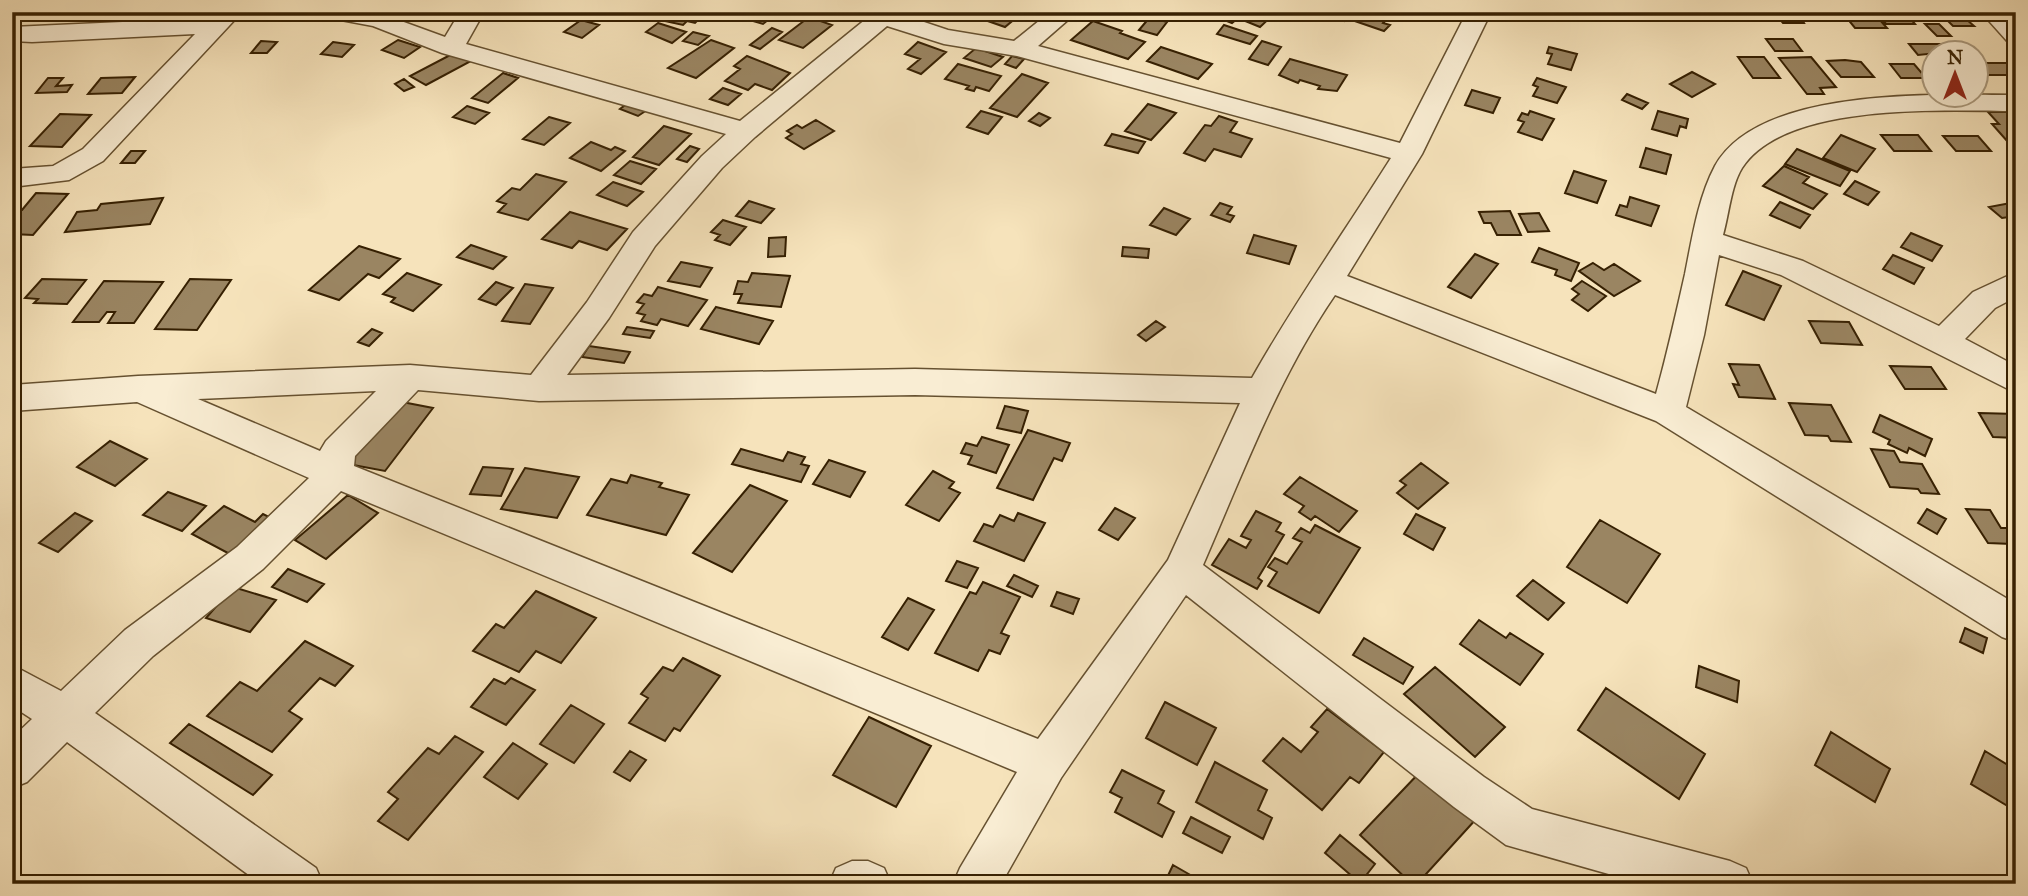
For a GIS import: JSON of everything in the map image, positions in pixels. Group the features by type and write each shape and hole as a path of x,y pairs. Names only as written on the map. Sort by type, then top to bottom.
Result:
{"street":[{"path":"334,12 379,20 451,48 745,131"},
{"path":"451,48 472,12"},
{"path":"1020,50 1065,12"},
{"path":"976,884 1046,763 1182,570 1262,391 1298,325 1329,281 1408,154 1479,12"},
{"path":"1993,12 2016,36"},
{"path":"539,388 598,310 644,239 712,162 876,14 944,37 1020,50 1408,154"},
{"path":"12,34 32,35 224,18"},
{"path":"14,179 59,174 93,155 224,18"},
{"path":"1668,412 1688,335 1707,240 1730,164 1749,143 1774,130 1835,109 2016,103"},
{"path":"1707,240 1792,268 2016,380"},
{"path":"1329,281 1668,412 2016,625"},
{"path":"1943,342 1984,300 2016,283"},
{"path":"12,767 139,643 250,558 336,474 338,451 410,377"},
{"path":"12,398 138,389 410,377 539,388 915,382 1262,391"},
{"path":"138,389 219,421 336,474 1046,763"},
{"path":"1182,570 1469,792 1522,829 1730,884"},
{"path":"12,684 65,716 300,884"},
{"path":"852,884 868,884"}],"building":[{"path":"678,12 704,14 695,23 687,21 683,25 660,20 667,13 676,15"},
{"path":"778,12 763,24 729,14"},
{"path":"962,12 1023,12 1005,27"},
{"path":"1219,12 1276,12 1260,27 1238,18 1232,23 1214,16"},
{"path":"1328,12 1381,12 1390,15 1383,23 1390,25 1384,31 1346,18 1344,21"},
{"path":"1644,12 1680,12 1684,18 1648,18"},
{"path":"1774,12 1786,12 1791,18 1801,18 1804,23 1783,23"},
{"path":"1790,12 1823,12 1827,17 1793,17"},
{"path":"1842,12 1873,12 1887,28 1855,28"},
{"path":"1928,12 1949,12 1954,18 1934,18"},
{"path":"1950,12 1968,12 1974,18 1956,18"},
{"path":"809,17 832,25 803,48 779,40"},
{"path":"1150,17 1167,22 1157,35 1139,30"},
{"path":"1881,18 1910,18 1915,24 1886,24"},
{"path":"1946,19 1966,19 1974,26 1953,26"},
{"path":"581,20 599,25 582,38 564,32"},
{"path":"1093,21 1145,42 1128,59 1071,40"},
{"path":"658,23 686,32 672,43 646,32"},
{"path":"1925,24 1939,24 1951,36 1937,36"},
{"path":"1224,25 1257,36 1250,44 1217,34"},
{"path":"772,28 782,32 760,49 750,45"},
{"path":"693,32 709,36 698,45 683,41"},
{"path":"1766,39 1793,39 1802,51 1775,51"},
{"path":"398,40 420,47 404,58 382,50"},
{"path":"711,40 734,48 696,78 668,68"},
{"path":"261,41 277,42 267,53 251,53"},
{"path":"1262,41 1281,47 1268,65 1249,59"},
{"path":"333,42 354,45 342,57 321,54"},
{"path":"918,42 946,52 921,74 908,69 920,59 905,54"},
{"path":"1909,44 1920,44 1918,55"},
{"path":"1161,47 1212,64 1198,79 1147,61"},
{"path":"1549,47 1577,54 1571,70 1548,64 1552,54 1547,53"},
{"path":"976,48 1003,57 991,67 964,58"},
{"path":"456,52 471,61 426,85 410,76"},
{"path":"747,56 790,73 772,90 755,84 748,90 725,81 740,69 734,66"},
{"path":"1012,56 1024,59 1016,68 1005,64"},
{"path":"1738,57 1764,57 1780,78 1753,78"},
{"path":"1811,57 1836,87 1820,88 1824,94 1807,94 1779,58"},
{"path":"1290,59 1347,75 1337,91 1318,89 1320,86 1300,80 1298,83 1279,75"},
{"path":"1827,61 1861,62 1874,77 1841,77"},
{"path":"1990,63 2007,63 2016,75 1990,75"},
{"path":"958,64 1001,76 989,91 976,87 974,91 966,89 969,86 945,79"},
{"path":"1890,64 1914,64 1920,71 1920,78 1901,78"},
{"path":"1692,72 1715,84 1692,97 1670,84"},
{"path":"503,73 518,78 488,103 472,98"},
{"path":"1022,74 1048,83 1017,117 990,108"},
{"path":"135,77 122,93 88,94 101,78"},
{"path":"48,78 63,78 56,86 72,85 67,92 36,93"},
{"path":"1537,78 1566,87 1557,103 1533,96 1538,87 1533,85"},
{"path":"404,79 414,87 404,91 395,84"},
{"path":"723,88 741,94 728,105 710,99"},
{"path":"1472,90 1500,98 1493,113 1465,105"},
{"path":"1627,94 1648,103 1642,109 1622,100"},
{"path":"632,100 650,108 638,116 620,109"},
{"path":"1148,104 1176,113 1151,140 1125,131"},
{"path":"467,106 489,113 475,124 453,117"},
{"path":"981,111 1002,117 988,134 967,127"},
{"path":"1530,111 1554,119 1542,140 1518,132 1524,122 1518,120 1522,113 1528,115"},
{"path":"1658,111 1688,119 1686,128 1680,126 1677,136 1652,129"},
{"path":"1988,112 2010,112 2016,119 2016,151 1992,124 1999,124"},
{"path":"1039,113 1050,118 1040,126 1029,121"},
{"path":"60,114 91,115 62,147 30,146"},
{"path":"1219,116 1237,122 1230,132 1252,139 1241,157 1214,149 1205,161 1184,153 1205,125 1211,126"},
{"path":"549,117 570,123 544,145 523,139"},
{"path":"816,120 834,131 804,149 786,138 792,134 787,131 797,125 802,128"},
{"path":"664,126 691,134 659,165 633,157"},
{"path":"1112,134 1145,142 1138,153 1105,145"},
{"path":"1841,135 1875,149 1857,172 1823,158"},
{"path":"1881,135 1918,135 1931,151 1894,151"},
{"path":"1943,136 1978,136 1991,151 1956,151"},
{"path":"591,142 611,150 615,147 625,151 601,171 570,158"},
{"path":"690,146 699,149 687,162 677,159"},
{"path":"1646,148 1671,155 1666,174 1640,167"},
{"path":"1797,149 1850,171 1840,186 1785,164"},
{"path":"131,151 145,151 135,163 121,163"},
{"path":"630,161 656,169 641,184 614,175"},
{"path":"1784,166 1809,177 1803,183 1827,194 1813,209 1763,186"},
{"path":"1574,171 1606,181 1597,203 1565,193"},
{"path":"536,174 566,182 528,220 498,212 506,204 497,201 512,188 520,190"},
{"path":"1855,181 1879,192 1868,205 1844,194"},
{"path":"613,182 643,192 627,206 597,195"},
{"path":"36,193 68,194 33,235 12,234 12,212 22,210"},
{"path":"1630,197 1659,206 1651,226 1616,215 1620,205 1627,207"},
{"path":"163,198 150,224 65,232 77,212 97,210 101,204"},
{"path":"749,201 774,209 761,223 736,216"},
{"path":"1780,202 1810,215 1800,228 1770,215"},
{"path":"2016,202 2016,222 2009,217 2002,218 1989,207"},
{"path":"1220,203 1232,207 1227,214 1234,216 1230,222 1211,215"},
{"path":"1164,208 1190,219 1176,235 1150,225"},
{"path":"1510,211 1521,235 1497,235 1491,223 1484,223 1479,212"},
{"path":"570,212 627,229 607,250 579,241 572,248 542,239"},
{"path":"1539,213 1549,231 1528,232 1519,214"},
{"path":"723,220 746,227 730,245 715,240 720,235 711,232"},
{"path":"1911,233 1942,246 1932,261 1901,247"},
{"path":"1254,235 1296,246 1289,264 1247,253"},
{"path":"786,237 785,256 768,257 769,238"},
{"path":"471,245 506,257 493,269 457,257"},
{"path":"359,246 400,259 379,278 368,274 339,300 309,290"},
{"path":"1123,247 1149,249 1148,258 1122,256"},
{"path":"1539,248 1579,263 1571,281 1555,275 1557,270 1532,262"},
{"path":"1475,254 1498,264 1471,298 1448,287"},
{"path":"1893,255 1924,268 1914,284 1883,269"},
{"path":"681,262 712,268 700,287 668,281"},
{"path":"1593,263 1604,270 1614,264 1640,281 1614,296 1579,271"},
{"path":"1743,271 1781,286 1764,320 1726,305"},
{"path":"407,273 441,285 413,311 391,302 395,298 383,294"},
{"path":"752,273 790,276 781,307 738,303 742,294 734,294 738,281 748,282"},
{"path":"42,279 86,280 67,304 34,303 38,299 25,298"},
{"path":"190,279 231,280 197,330 155,329"},
{"path":"104,281 163,282 134,323 108,323 115,312 107,312 99,322 73,322"},
{"path":"1582,281 1606,296 1588,311 1572,300 1579,294 1572,289"},
{"path":"496,282 513,288 496,305 479,299"},
{"path":"525,284 553,288 530,324 502,321"},
{"path":"658,287 707,300 688,326 661,319 657,325 641,321 645,315 637,313 644,304 637,302 644,294 652,296"},
{"path":"716,307 773,321 759,344 701,329"},
{"path":"1156,321 1165,327 1146,341 1138,335"},
{"path":"1809,321 1849,322 1862,345 1821,343"},
{"path":"627,327 654,331 650,338 623,334"},
{"path":"372,329 382,333 369,346 358,342"},
{"path":"589,346 630,352 624,363 582,357"},
{"path":"1729,364 1759,365 1775,399 1739,397 1733,384 1739,385"},
{"path":"1890,366 1931,367 1946,389 1905,389"},
{"path":"397,401 433,408 385,471 348,464"},
{"path":"1789,403 1831,405 1851,442 1831,441 1828,436 1805,435"},
{"path":"1005,406 1028,411 1021,433 997,428"},
{"path":"1979,413 2016,414 2016,438 1993,437"},
{"path":"1880,415 1932,439 1925,456 1909,448 1907,453 1888,444 1890,440 1873,432"},
{"path":"1028,430 1070,443 1062,461 1054,458 1033,500 997,488"},
{"path":"982,437 1009,445 996,473 968,464 972,456 961,453 966,443 977,446"},
{"path":"110,441 147,459 115,486 77,467"},
{"path":"741,449 783,461 788,452 805,457 801,464 809,466 801,482 732,464"},
{"path":"1871,449 1894,451 1900,462 1922,464 1939,494 1890,487"},
{"path":"829,460 865,472 850,497 813,484"},
{"path":"1421,463 1448,483 1418,509 1397,493 1406,485 1400,481"},
{"path":"483,467 513,469 501,496 470,494"},
{"path":"525,468 579,477 557,518 501,509"},
{"path":"933,471 954,482 949,488 960,493 939,521 906,505"},
{"path":"631,475 662,483 659,487 689,495 666,535 587,515 611,479 627,483"},
{"path":"1300,477 1357,511 1339,532 1315,516 1311,520 1299,512 1304,506 1284,494"},
{"path":"750,485 787,501 732,572 693,553"},
{"path":"168,492 206,506 182,531 143,515"},
{"path":"348,495 378,513 326,559 295,540"},
{"path":"224,506 255,522 263,514 281,523 241,560 192,534"},
{"path":"1115,508 1135,518 1118,540 1099,530"},
{"path":"1927,509 1946,519 1937,534 1918,523"},
{"path":"1966,509 1990,510 2001,528 2016,528 2016,550 2012,544 1988,543"},
{"path":"1256,511 1281,523 1276,531 1284,535 1258,578 1262,581 1257,589 1212,565 1229,539 1246,548 1251,540 1241,536"},
{"path":"75,513 92,521 58,552 39,543"},
{"path":"1018,513 1045,523 1024,561 974,541 984,524 993,527 1000,515 1014,521"},
{"path":"1416,514 1445,528 1433,550 1404,534"},
{"path":"1600,520 1660,554 1627,603 1567,567"},
{"path":"1315,525 1360,548 1319,613 1268,586 1277,572 1268,567 1275,558 1287,564 1302,542 1293,538 1301,528 1310,533"},
{"path":"957,561 978,568 967,588 946,581"},
{"path":"288,569 324,584 307,602 272,587"},
{"path":"1014,575 1038,586 1032,597 1007,586"},
{"path":"1533,580 1564,603 1548,620 1517,596"},
{"path":"983,582 1020,597 1001,633 1009,636 1000,654 989,650 978,671 935,653 970,592 976,594"},
{"path":"233,587 276,600 250,632 206,618"},
{"path":"536,591 596,618 561,663 536,651 519,672 473,651 496,624 504,628"},
{"path":"1057,592 1079,599 1073,614 1051,606"},
{"path":"908,598 934,610 908,650 882,637"},
{"path":"1479,620 1506,638 1510,633 1543,654 1520,685 1460,644"},
{"path":"1965,628 1987,638 1983,653 1960,642"},
{"path":"1364,638 1413,667 1403,684 1353,655"},
{"path":"305,641 353,666 335,686 320,678 289,711 302,719 272,752 207,716 240,682 257,691"},
{"path":"683,658 720,676 680,731 674,728 665,741 629,723 648,698 641,694 663,667 673,671"},
{"path":"1699,666 1739,681 1737,702 1696,687"},
{"path":"1435,667 1505,727 1475,757 1404,694"},
{"path":"511,678 535,690 506,725 471,707 494,679 505,684"},
{"path":"1606,688 1705,754 1679,799 1578,730"},
{"path":"1165,702 1216,728 1197,765 1146,738"},
{"path":"571,705 604,724 574,763 540,744"},
{"path":"1327,709 1384,752 1359,783 1350,777 1322,810 1263,761 1283,738 1301,752 1318,732 1311,727"},
{"path":"869,717 931,746 896,807 833,775"},
{"path":"189,724 272,775 253,795 170,743"},
{"path":"1831,732 1890,769 1875,802 1815,765"},
{"path":"455,736 483,752 408,840 378,821 398,799 388,792 428,748 439,754"},
{"path":"513,743 547,764 518,799 484,777"},
{"path":"630,751 646,760 630,781 614,772"},
{"path":"1985,751 2016,770 2016,811 1971,784"},
{"path":"1215,762 1267,790 1258,810 1272,818 1263,839 1196,802"},
{"path":"1122,770 1164,791 1158,803 1174,812 1162,837 1115,812 1122,798 1110,792"},
{"path":"1422,770 1477,818 1417,884 1412,884 1360,835"},
{"path":"1191,817 1230,837 1222,853 1183,833"},
{"path":"1340,835 1375,864 1360,883 1325,853"},
{"path":"1173,865 1206,884 1164,884"}]}
